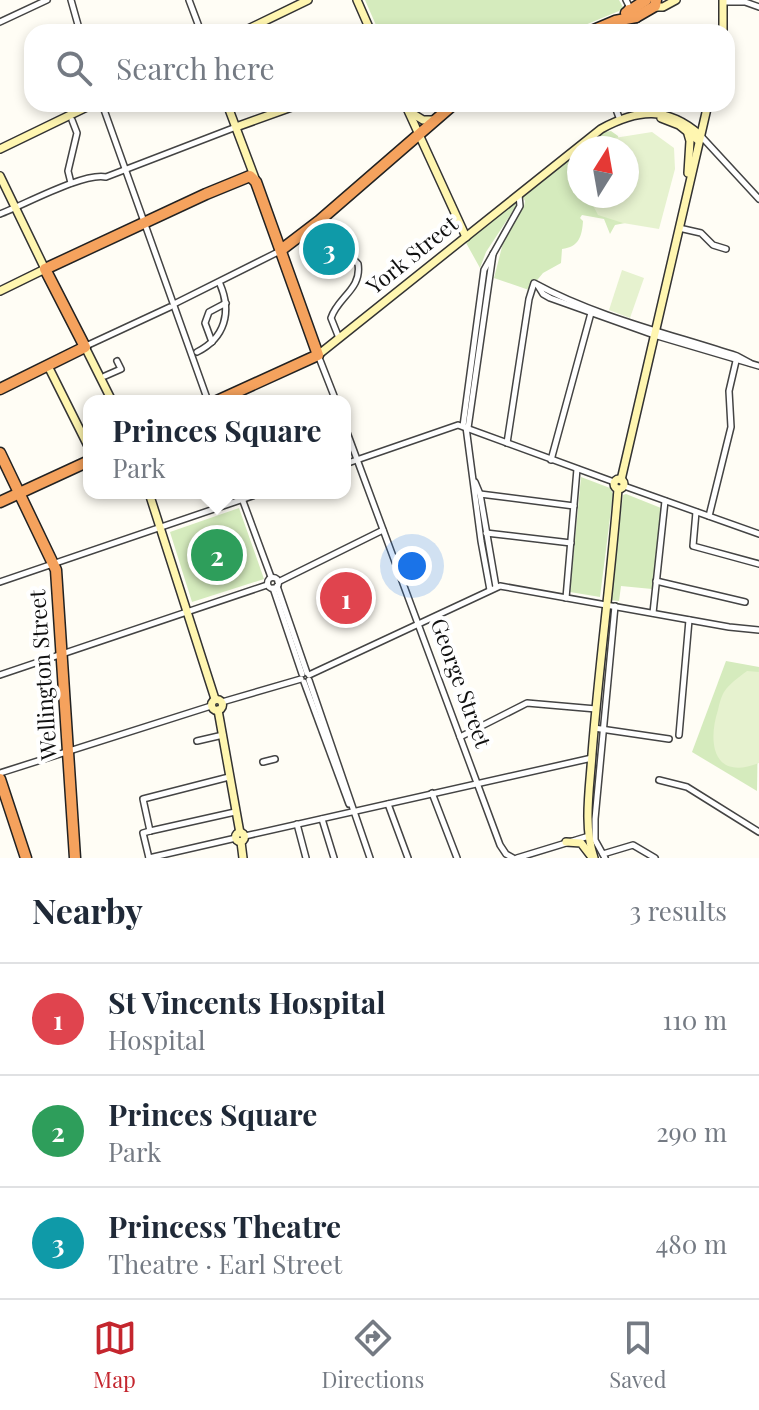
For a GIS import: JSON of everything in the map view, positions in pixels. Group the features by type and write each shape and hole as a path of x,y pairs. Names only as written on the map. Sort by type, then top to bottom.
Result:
{"highway":[{"path":"608,24 643,4"},
{"path":"281,250 445,112"},
{"path":"0,389 85,347 45,269 245,177 252,177 256,182 318,355"},
{"name":"York Street","path":"230,395 318,355"},
{"name":"Wellington Street","path":"0,453 54,564 63,654 75,858"},
{"path":"0,502 83,464"},
{"path":"0,776 26,858"}],"street":[{"path":"0,22 47,0"},
{"path":"71,0 78,24"},
{"path":"189,0 198,24"},
{"path":"258,24 308,0"},
{"path":"357,0 368,24"},
{"path":"643,4 674,1"},
{"path":"723,24 724,1 745,2 759,7"},
{"path":"72,117 77,112"},
{"path":"0,149 80,112"},
{"path":"105,112 206,395"},
{"path":"230,112 256,182"},
{"path":"0,214 71,183 93,176 106,177 278,112"},
{"path":"408,112 466,237"},
{"path":"412,112 427,121 436,120"},
{"path":"617,112 620,121"},
{"name":"York Street","path":"318,355 596,132 650,112 693,122 704,120"},
{"path":"593,858 589,836 594,728 619,484 651,331 706,112"},
{"name":"York Street","path":"620,121 653,116 675,123 699,138"},
{"path":"671,116 720,157 759,199"},
{"path":"71,183 68,171 77,133 72,117"},
{"path":"687,131 690,141 687,191"},
{"path":"245,177 249,163"},
{"path":"0,176 45,269 0,291"},
{"path":"493,588 481,541 466,427 485,265 520,206 518,195"},
{"path":"319,221 356,259 358,265 356,283 338,302 331,318 340,339"},
{"path":"679,228 701,233 715,247 726,249"},
{"path":"109,395 85,347 281,250"},
{"path":"197,352 212,342 226,319 226,303 220,284"},
{"path":"507,443 529,299 536,284 543,294 759,366"},
{"path":"212,342 205,323 209,312 226,303"},
{"path":"551,460 592,310"},
{"path":"318,355 334,395"},
{"path":"709,516 732,424 729,391 736,358"},
{"path":"105,376 121,369 117,361"},
{"path":"48,366 83,436"},
{"path":"351,462 443,430 466,427 759,534"},
{"name":"George Street","path":"351,444 502,848 517,858"},
{"path":"566,598 577,469"},
{"path":"473,475 480,494 493,588"},
{"path":"480,494 574,506"},
{"path":"151,499 217,704 243,858"},
{"path":"0,582 160,528 234,499"},
{"path":"243,499 345,796 370,858"},
{"path":"653,613 665,501"},
{"path":"696,512 693,546 759,564"},
{"path":"0,675 274,585 383,530"},
{"path":"486,533 571,543"},
{"path":"656,581 745,602"},
{"path":"0,776 305,677 493,588 506,586 759,630"},
{"path":"615,606 595,837 604,856 637,846 655,858"},
{"path":"679,735 689,620"},
{"path":"460,737 527,703 596,709"},
{"path":"594,728 669,739"},
{"path":"197,741 223,735"},
{"path":"235,812 143,833 149,858 592,758"},
{"path":"263,762 275,759"},
{"path":"150,831 143,799 229,777"},
{"path":"659,780 681,784 759,832"},
{"path":"432,793 457,858"},
{"path":"388,804 408,858"},
{"path":"322,819 334,858"},
{"path":"297,824 306,858"},
{"path":"517,858 589,836"},
{"path":"566,842 581,843 593,858"}],"green space":[{"path":"365,0 619,0 624,9 587,24 376,24"},
{"path":"611,131 618,136 596,136"},
{"path":"652,132 674,148 675,169 659,229 598,215 594,208 639,208 639,136 627,136"},
{"path":"567,156 567,208 596,208 600,214 628,214 630,222 615,225 610,234 604,219 582,215 583,226 578,240 562,249 561,263 543,273 529,290 494,278 505,235 524,206 522,196"},
{"path":"515,203 517,205 486,252 480,268 465,241"},
{"path":"622,270 644,278 630,318 609,310"},
{"path":"581,477 610,488 613,494 600,597 570,592"},
{"path":"623,495 661,508 652,589 621,586 619,601 610,600"},
{"path":"239,508 264,579 192,602 170,532"},
{"path":"726,661 759,667 757,791 692,752"},
{"path":"747,671 759,672 759,763 732,767 723,763 718,756 713,735 724,692"}],"place":[{"name":"Princess Theatre","path":"329,249"},
{"name":"Princes Square","path":"217,555"},
{"name":"St Vincents Hospital","path":"346,598"}]}
